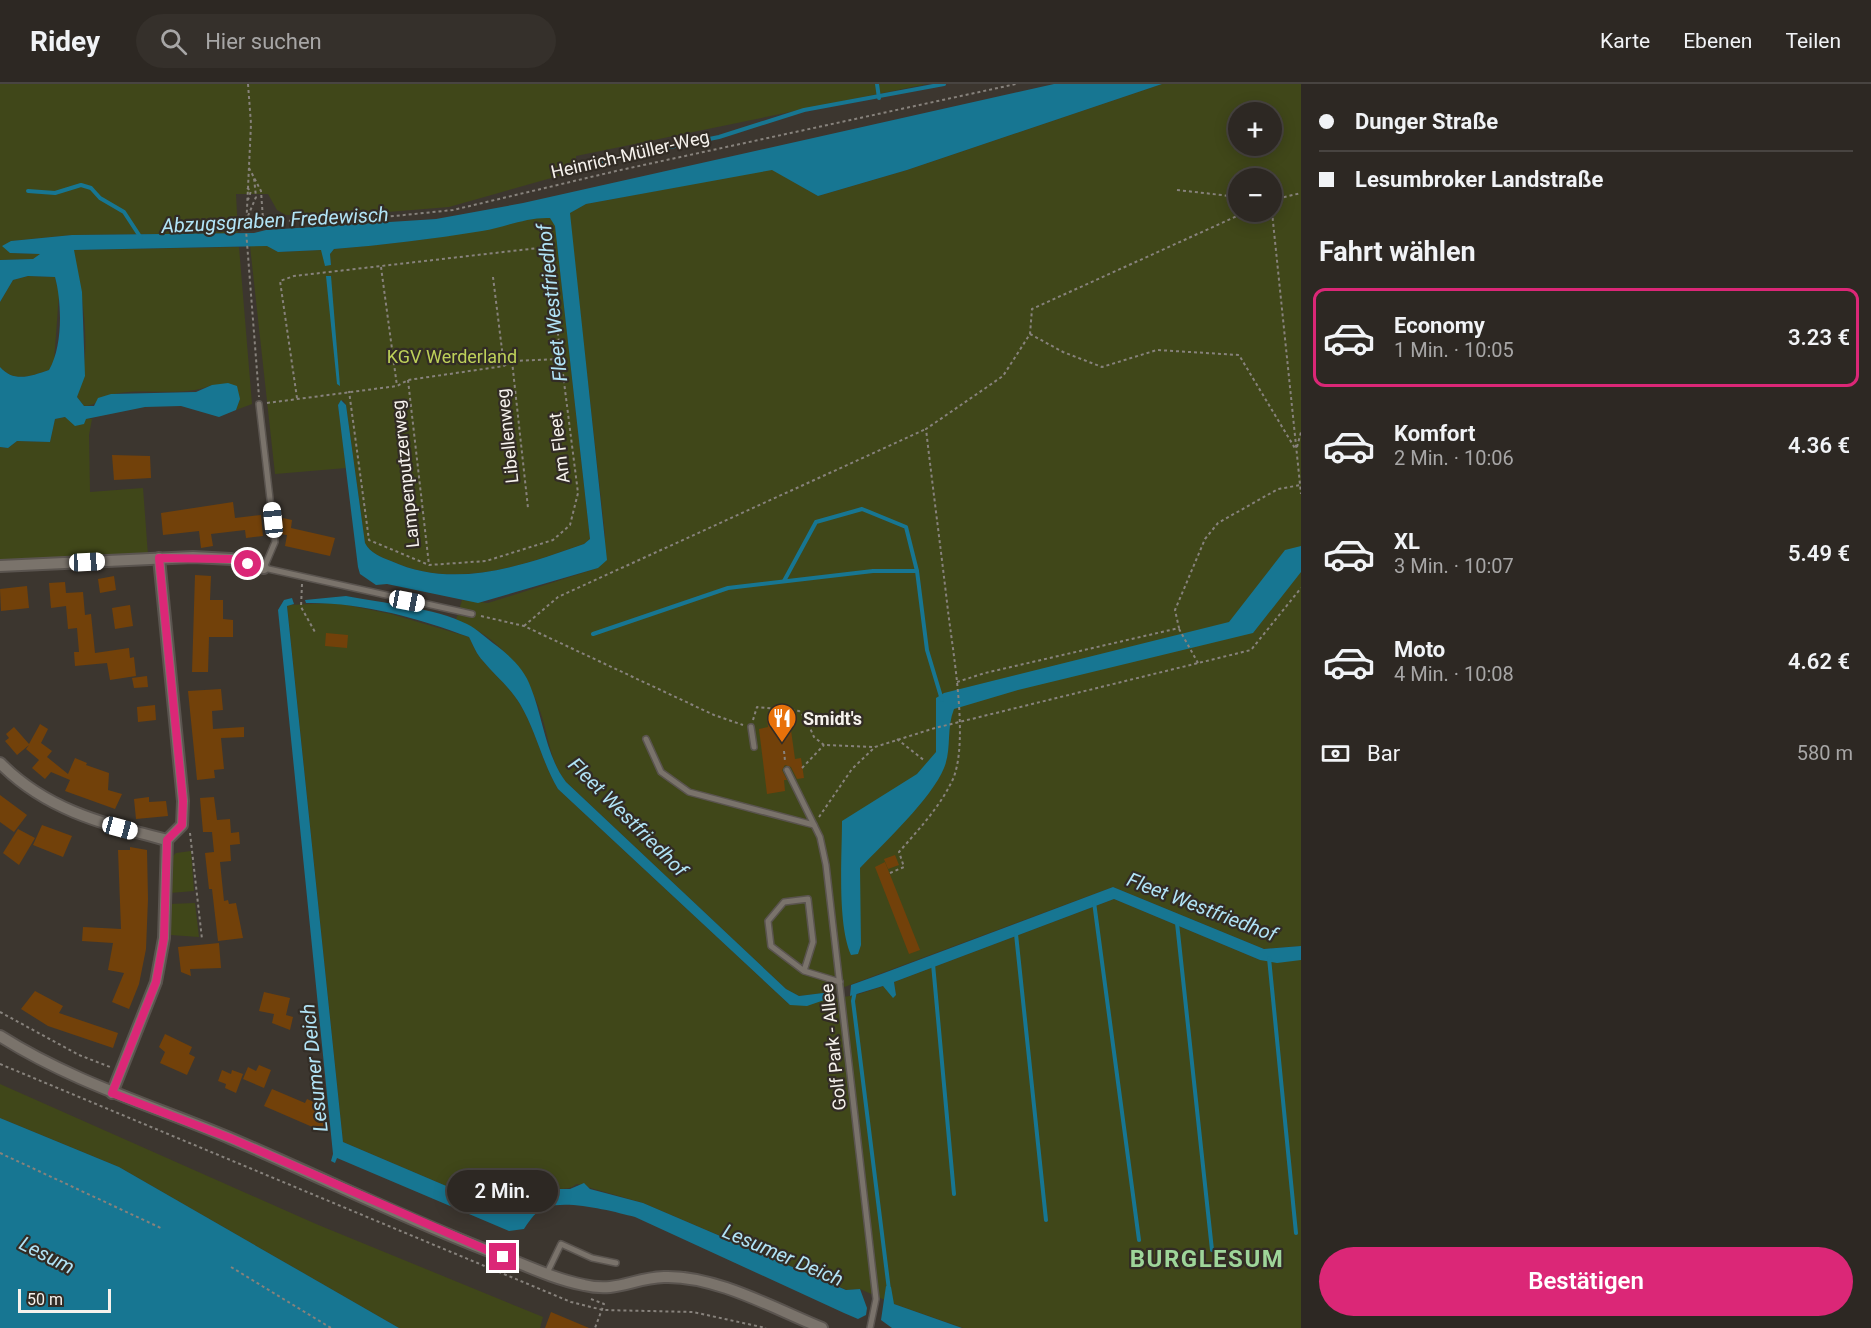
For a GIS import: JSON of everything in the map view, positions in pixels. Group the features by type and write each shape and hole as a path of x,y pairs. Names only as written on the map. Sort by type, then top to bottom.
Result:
{"street":[{"path":"0,566 159,558 231,559 264,568"},
{"path":"112,1093 156,982 164,938 167,840 182,825 183,801 159,558"},
{"path":"0,763 26,787 61,808 89,819 167,840"},
{"path":"0,1036 34,1058 112,1093 230,1138 459,1240 547,1274 584,1285 610,1289 662,1277 702,1280 822,1328"}],"lane":[{"path":"259,404 275,542 264,568 303,579 472,614"},
{"path":"751,727 754,747"},
{"path":"646,739 661,772 689,792 814,825"},
{"name":"Golf Park - Allee","path":"787,770 820,837 826,865 876,1299 870,1328"},
{"path":"804,971 813,942 808,899 784,902 768,921 771,946 804,971 840,982"},
{"path":"547,1274 561,1244 592,1258 616,1263"}],"path":[{"path":"248,84 251,124 246,230 259,404 396,386 408,380 504,366 512,362 562,359"},
{"name":"Heinrich-Müller-Weg","path":"247,218 365,219 453,210 627,168 1016,84"},
{"path":"248,166 261,191 263,219"},
{"path":"247,218 256,197 254,176"},
{"path":"1177,190 1228,196"},
{"path":"1282,198 1301,193"},
{"path":"524,626 558,597 926,429 1003,376 1030,333 1032,309 1228,220"},
{"path":"1273,222 1301,494"},
{"name":"Am Fleet","path":"297,398 280,280 294,276 547,247 578,493 570,525 553,540 486,561 429,565 369,540 348,391"},
{"path":"381,267 396,386"},
{"path":"493,277 504,366"},
{"path":"1030,333 1063,352 1102,367 1156,350 1239,355 1296,450"},
{"name":"Libellenweg","path":"512,362 528,508"},
{"name":"Lampenputzerweg","path":"408,380 429,565"},
{"path":"890,873 904,867 899,852 923,827 954,777 958,723 957,682 926,429"},
{"path":"1296,450 1301,432"},
{"path":"1198,663 1179,630 1175,610 1205,539 1218,523 1278,489 1300,485"},
{"path":"303,579 301,607 315,632"},
{"path":"472,614 524,626 714,715 751,727 757,707 794,710 803,714 814,737 824,746 875,747 935,728 1251,650 1301,588"},
{"path":"957,682 985,673 1179,630"},
{"path":"897,739 924,761"},
{"path":"802,768 824,746"},
{"path":"814,825 852,769 875,747"},
{"path":"182,825 190,830 202,939"},
{"path":"0,1012 80,1055 121,1072"},
{"path":"0,1153 163,1229"},
{"path":"231,1268 331,1328"},
{"path":"586,1296 604,1305 595,1328"}],"green space":[{"path":"0,84 927,84 576,156 576,171 449,207 363,214 286,215 277,210 268,194 236,194 238,233 72,235 11,241 10,253 41,254 33,259 0,260"},
{"path":"1162,84 1301,84 1301,946 1264,949 1113,887 831,992 799,996 786,989 566,782 554,759 536,701 520,672 499,646 472,627 456,620 462,600 488,603 598,568 605,535 569,213 586,204 772,169 818,196 907,170"},
{"name":"KGV Werderland","path":"537,217 550,218 555,225 590,539 584,544 536,560 488,572 440,574 415,569 383,558 365,543 346,405 343,400 338,405 346,468 275,474 250,246 268,246 278,252 322,250 325,265 331,265 330,254 334,249 436,238"},
{"path":"239,247 252,404 236,410 240,399 212,385 176,392 126,392 114,394 84,406 77,397 85,362 85,324 73,250"},
{"path":"28,276 55,277 59,294 54,361 49,370 17,377 0,367 0,302 13,280"},
{"path":"66,417 92,419 89,435 90,492 143,488 148,555 0,563 0,447 8,448 17,441 50,442 55,419"},
{"path":"337,603 391,614 469,637 481,659 512,692 520,704 558,789 790,1005 856,995 884,986 893,997 896,995 894,982 1114,899 1260,960 1301,960 1301,1328 963,1328 894,1304 860,1289 847,1290 643,1203 577,1184 569,1188 538,1191 517,1204 498,1208 343,1142 287,605"},
{"path":"191,851 194,891 170,893 171,858 176,853"},
{"path":"195,903 199,937 171,935 168,931 170,904"},
{"path":"0,1084 316,1224 543,1317 540,1328 399,1328 119,1167 0,1118"}],"water":[{"path":"1054,84 1162,84 907,170 818,196 772,170 586,204 570,213 607,560 598,568 478,603 387,584 376,585 360,574 358,567 338,405 341,400 346,405 365,543 376,554 415,569 439,574 464,574 512,567 584,544 590,539 555,226 550,218 533,219 445,237 334,249 330,254 331,265 325,266 321,250 278,252 267,246 74,250 82,292 85,376 77,397 84,406 94,406 98,398 111,394 196,392 212,385 228,383 237,386 240,399 236,410 219,417 181,406 145,407 86,419 84,424 75,426 65,417 55,419 50,442 17,441 8,448 0,447 0,367 17,377 49,370 57,349 60,324 55,277 28,276 13,280 0,302 0,260 33,259 40,254 10,253 2,246 11,241 72,235 254,233 266,230 436,219 523,203"},
{"path":"326,276 331,276 340,386 337,384"},
{"path":"1301,546 1301,572 1253,633 1018,690 954,709 946,761 938,780 906,820 860,868 861,945 858,954 851,955 842,908 842,821 917,774 936,752 936,698 944,693 1229,622 1285,550"},
{"path":"346,596 424,610 454,618 467,624 502,650 517,664 528,681 549,749 566,782 786,989 799,996 831,992 833,997 807,1006 790,1005 558,789 520,704 512,692 481,659 469,637 389,612 348,605 306,603 305,600"},
{"path":"292,598 294,604 287,606 343,1142 498,1208 511,1209 544,1189 570,1189 584,1183 590,1189 643,1203 846,1290 860,1289 867,1308 866,1315 858,1319 635,1217 591,1207 556,1205 540,1210 524,1229 509,1231 337,1158 335,1163 331,1161 333,1154 278,610 284,600"},
{"path":"1113,887 1264,949 1301,946 1301,960 1277,963 1260,960 1114,899 894,982 896,995 893,998 883,986 850,996 851,985"},
{"name":"Lesum","path":"0,1118 119,1167 399,1328 0,1328"},
{"path":"886,1286 891,1287 894,1304 962,1328 892,1328 881,1320"}],"building":[{"path":"112,455 150,456 151,478 114,480"},
{"path":"233,502 235,518 261,515 263,536 246,538 245,530 211,534 213,546 201,548 199,531 163,535 161,513"},
{"path":"283,518 292,520 291,528 335,538 330,556 285,546 287,535 279,534"},
{"path":"195,575 211,576 210,600 223,600 223,619 233,620 233,637 209,637 208,672 192,672"},
{"path":"114,576 116,590 100,593 98,579"},
{"path":"65,582 66,593 83,592 85,615 91,614 95,653 129,648 130,658 134,657 136,676 110,680 107,663 75,666 74,652 79,652 77,628 68,629 66,606 51,608 49,583"},
{"path":"27,586 29,608 1,611 0,589"},
{"path":"130,605 133,626 115,629 112,608"},
{"path":"326,633 348,635 347,648 325,646"},
{"path":"147,676 148,687 134,688 132,678"},
{"path":"221,689 223,710 212,711 213,729 244,727 244,737 221,738 224,769 214,770 215,778 197,780 188,691"},
{"path":"155,705 156,720 138,722 137,707"},
{"path":"779,717 780,725 790,723 795,759 801,758 804,778 797,779 791,767 785,765 782,770 787,780 784,780 785,791 767,794 759,729 768,727 767,719"},
{"path":"40,724 48,729 41,743 52,751 47,757 68,774 75,758 87,763 86,765 109,773 108,790 122,794 115,809 65,791 70,780 51,772 45,779 32,768 39,760 26,749 29,745 17,755 5,741 9,738 6,734 14,727 29,744"},
{"path":"0,795 27,815 14,832 0,822"},
{"path":"149,797 149,802 166,801 168,816 136,819 134,799"},
{"path":"214,797 217,820 230,819 231,833 239,832 240,844 230,845 231,861 220,862 224,901 228,900 229,904 236,903 243,938 218,941 205,853 214,852 212,832 203,832 200,798"},
{"path":"42,825 72,836 63,857 33,845"},
{"path":"18,829 35,838 19,865 3,853"},
{"path":"130,847 147,850 148,899 146,949 139,984 129,1009 112,1002 124,973 108,970 113,943 82,941 83,927 121,929 118,850 130,850"},
{"path":"895,855 899,865 888,869 884,859"},
{"path":"885,862 920,950 909,954 875,867"},
{"path":"219,943 221,968 190,969 191,976 181,972 178,947"},
{"path":"35,991 63,1006 59,1013 118,1033 113,1048 48,1026 21,1009"},
{"path":"264,992 290,998 286,1015 293,1017 290,1030 272,1023 274,1014 259,1011"},
{"path":"165,1034 192,1047 189,1054 195,1057 187,1075 160,1063 165,1052 159,1047"},
{"path":"259,1065 271,1070 264,1088 243,1079 248,1067 256,1071"},
{"path":"222,1070 231,1074 232,1070 243,1074 236,1093 225,1088 226,1084 218,1081"},
{"path":"272,1089 305,1103 307,1099 323,1106 318,1116 326,1120 324,1132 264,1106"},
{"path":"551,1312 589,1328 545,1328"}],"waterway":[{"path":"877,84 879,98"},
{"name":"Abzugsgraben Fredewisch","path":"577,166 719,137 804,110 944,84"},
{"path":"28,191 55,193 81,185 91,188 100,198 124,212 141,238"},
{"name":"Fleet Westfriedhof","path":"784,581 816,522 862,509 906,527 917,571"},
{"name":"Fleet Westfriedhof","path":"593,634 728,588 873,571 917,571 927,650 942,700"},
{"path":"1094,902 1139,1240"},
{"path":"1177,923 1212,1250"},
{"path":"1016,934 1046,1220"},
{"path":"1269,958 1296,1233"},
{"path":"933,964 954,1194"},
{"path":"855,991 853,1001 889,1290"}],"place":[{"name":"Smidt's","path":"782,744"}],"district":[{"name":"BURGLESUM","path":"1207,1259"}],"route":[{"path":"248,564 231,559 159,558 183,801 182,825 167,840 164,938 156,982 144,1018 112,1093 230,1138 459,1240 503,1257"}],"water label":[{"name":"Lesumer Deich","path":"314,1068"},
{"name":"Lesumer Deich","path":"783,1255"}]}
